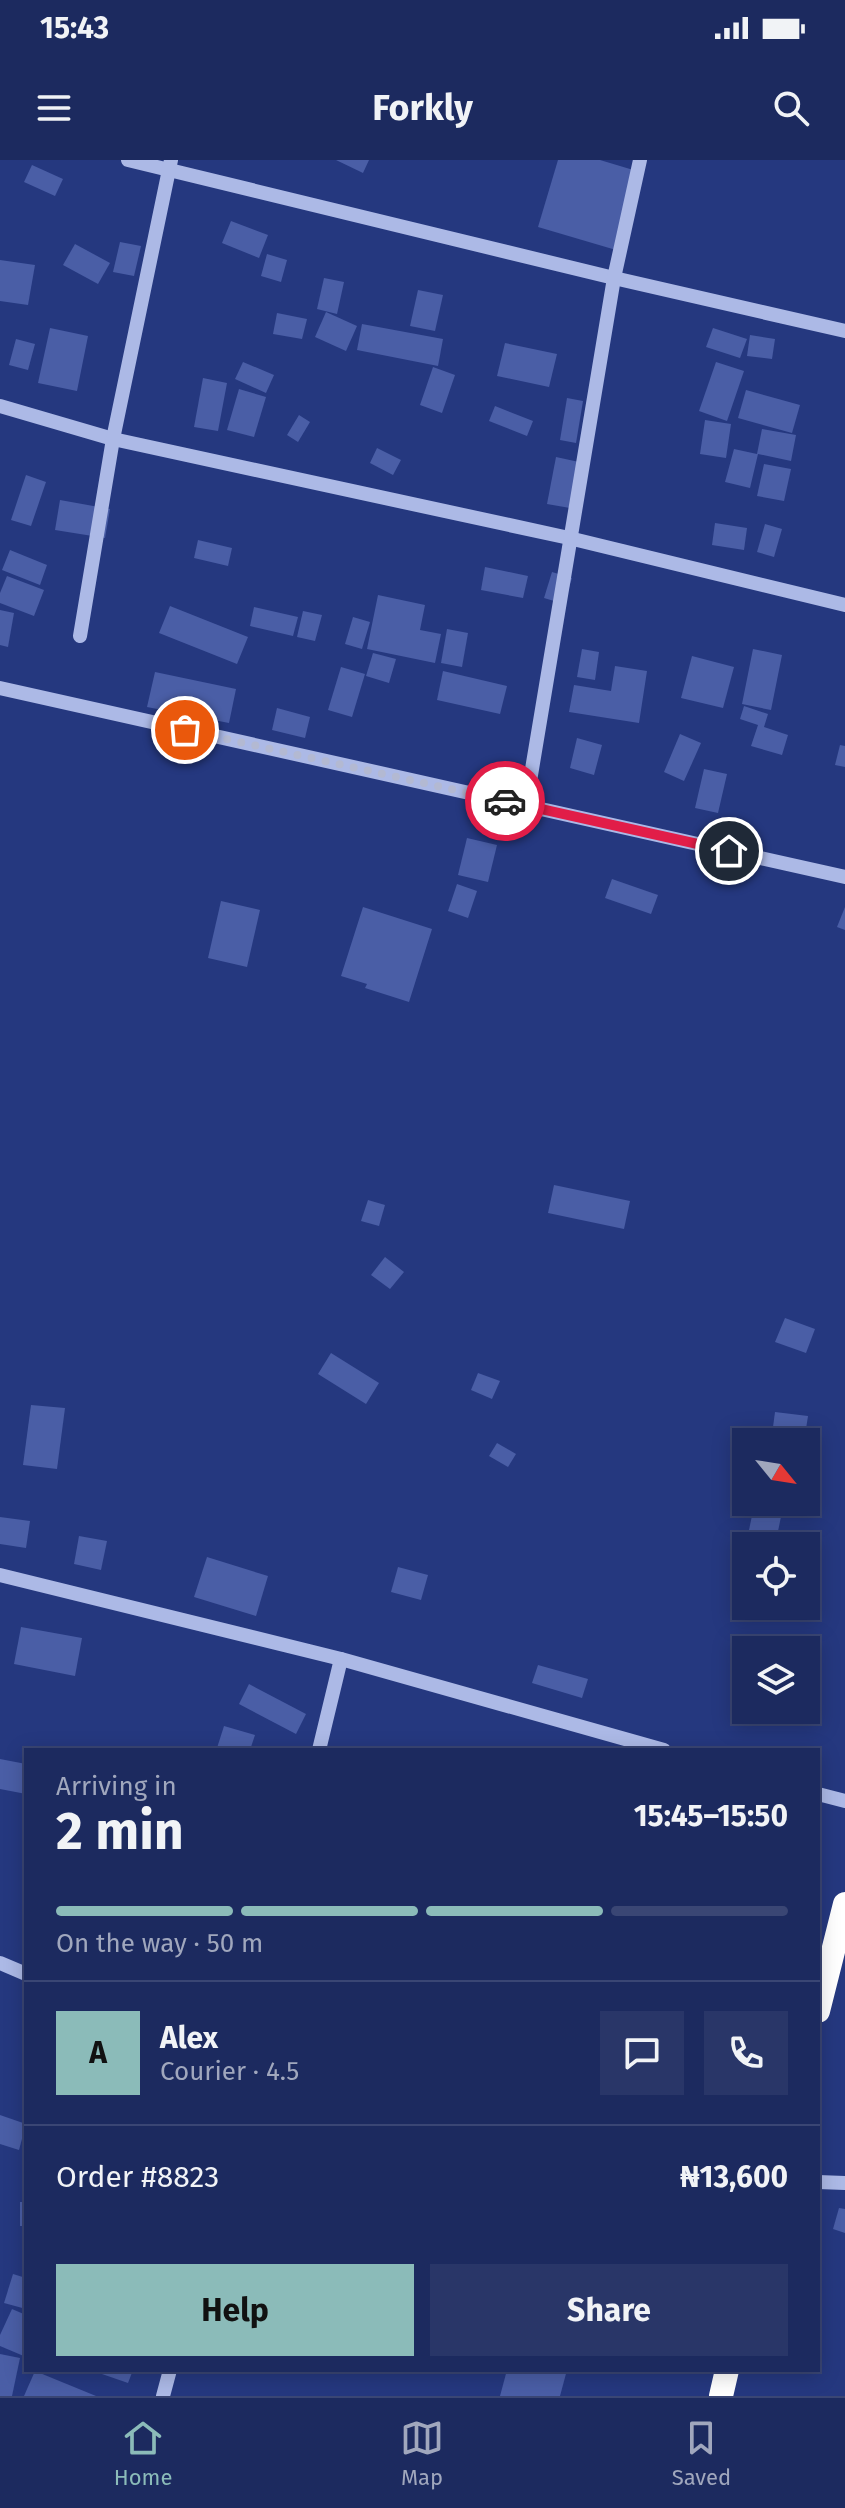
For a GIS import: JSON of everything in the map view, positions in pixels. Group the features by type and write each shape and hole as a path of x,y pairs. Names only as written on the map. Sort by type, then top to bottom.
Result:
{"highway":[{"path":"820,2003 845,1904"},
{"path":"721,2396 727,2372"}],"street":[{"path":"128,160 170,166 614,278 845,331"},
{"path":"526,805 614,278 640,160"},
{"path":"80,636 113,439 170,166"},
{"path":"0,406 113,439 569,538 845,605"},
{"path":"0,688 845,877"},
{"path":"0,1575 341,1659 657,1748"},
{"path":"319,1748 341,1659"},
{"path":"820,1795 845,1801"},
{"path":"0,1963 24,1973"},
{"path":"820,2182 845,2183"},
{"path":"163,2396 169,2372"}],"building":[{"path":"336,160 369,160 363,173"},
{"path":"558,160 600,160 640,172 616,250 538,227"},
{"path":"32,165 63,179 55,196 24,182"},
{"path":"231,221 268,235 259,258 222,243"},
{"path":"120,242 141,246 134,276 113,272"},
{"path":"75,244 110,263 98,284 63,265"},
{"path":"267,254 287,260 281,282 261,276"},
{"path":"0,260 35,265 28,305 0,301"},
{"path":"324,278 344,282 337,314 317,309"},
{"path":"418,290 443,295 435,331 410,326"},
{"path":"326,312 357,326 346,351 315,337"},
{"path":"277,313 307,319 302,339 273,334"},
{"path":"362,324 443,339 438,366 357,350"},
{"path":"50,328 88,336 77,391 38,383"},
{"path":"713,328 747,339 740,358 706,347"},
{"path":"750,335 775,339 772,359 747,356"},
{"path":"16,339 35,344 28,370 9,365"},
{"path":"505,343 557,354 549,387 497,376"},
{"path":"243,362 274,375 266,393 235,379"},
{"path":"716,362 744,371 727,421 699,411"},
{"path":"433,367 455,375 442,413 420,405"},
{"path":"203,378 227,383 218,431 194,427"},
{"path":"239,389 266,397 254,437 227,430"},
{"path":"746,390 800,405 792,433 738,418"},
{"path":"567,398 583,401 576,443 560,440"},
{"path":"495,406 533,421 527,436 489,421"},
{"path":"299,415 310,422 298,442 287,435"},
{"path":"705,420 731,424 726,458 700,454"},
{"path":"762,429 796,435 791,461 758,454 750,488 725,482 734,449 757,454"},
{"path":"377,448 401,460 393,475 370,463"},
{"path":"556,457 579,462 570,508 547,504"},
{"path":"764,464 791,469 784,501 757,496"},
{"path":"26,475 46,482 31,526 11,520"},
{"path":"60,500 110,509 105,538 55,530"},
{"path":"715,523 747,528 744,550 712,545"},
{"path":"765,524 782,529 774,557 757,552"},
{"path":"198,540 232,548 228,566 194,558"},
{"path":"10,550 47,565 40,585 2,570"},
{"path":"485,567 528,576 523,598 481,590"},
{"path":"552,572 572,578 564,604 544,598"},
{"path":"7,576 44,590 34,616 0,603 0,593"},
{"path":"378,595 425,605 420,630 441,634 435,663 367,649"},
{"path":"170,606 248,637 237,664 159,633"},
{"path":"254,607 298,617 293,636 250,626"},
{"path":"0,610 14,613 8,647 0,645"},
{"path":"303,611 322,615 315,641 297,637"},
{"path":"353,617 370,622 362,649 345,644"},
{"path":"447,629 468,633 462,667 441,663"},
{"path":"582,649 599,652 595,680 577,677"},
{"path":"753,649 782,655 771,710 742,704"},
{"path":"373,653 396,659 389,683 366,676"},
{"path":"692,656 734,667 723,708 681,698"},
{"path":"615,666 647,671 639,723 569,712 574,685 611,691"},
{"path":"341,667 365,674 352,717 328,710"},
{"path":"443,671 507,686 500,714 437,700"},
{"path":"155,672 236,689 229,723 147,707"},
{"path":"744,706 768,714 764,727 788,735 782,755 751,746 758,725 740,719"},
{"path":"277,708 310,717 305,738 272,730"},
{"path":"680,734 701,743 684,781 664,772"},
{"path":"577,738 602,745 594,775 570,768"},
{"path":"840,745 845,746 845,767 835,765"},
{"path":"704,769 727,774 718,813 695,808"},
{"path":"467,838 497,845 488,882 458,875"},
{"path":"612,879 658,895 651,914 605,898"},
{"path":"457,884 477,891 468,918 448,911"},
{"path":"221,901 260,910 247,967 208,958"},
{"path":"363,907 432,929 409,1002 365,988 367,984 341,976"},
{"path":"845,907 845,930 837,927"},
{"path":"554,1185 630,1201 624,1229 548,1213"},
{"path":"368,1200 385,1205 379,1226 361,1221"},
{"path":"385,1257 404,1272 390,1289 371,1275"},
{"path":"785,1318 815,1329 806,1353 775,1342"},
{"path":"331,1353 379,1383 366,1404 318,1374"},
{"path":"478,1373 500,1381 492,1399 471,1390"},
{"path":"31,1405 65,1408 57,1469 23,1465"},
{"path":"775,1412 808,1416 806,1428 773,1428"},
{"path":"497,1443 516,1454 508,1467 489,1456"},
{"path":"752,1516 781,1516 778,1532 749,1530"},
{"path":"0,1517 30,1521 26,1548 0,1544"},
{"path":"79,1536 107,1541 101,1570 74,1564"},
{"path":"207,1557 268,1576 256,1616 194,1597"},
{"path":"398,1567 428,1575 421,1600 391,1592"},
{"path":"21,1627 82,1638 75,1676 14,1664"},
{"path":"538,1665 588,1679 582,1698 532,1683"},
{"path":"249,1684 306,1714 296,1734 239,1704"},
{"path":"224,1726 255,1735 251,1748 217,1748"},
{"path":"0,1759 24,1764 24,1794 0,1789"},
{"path":"0,2115 24,2123 19,2150 0,2144"},
{"path":"20,2202 24,2202 24,2226 20,2226"},
{"path":"839,2208 845,2209 845,2233 833,2229"},
{"path":"13,2274 24,2277 24,2308 4,2303"},
{"path":"12,2309 24,2314 24,2356 0,2346 0,2335"},
{"path":"0,2354 20,2358 12,2396 0,2396"},
{"path":"35,2372 37,2372 96,2396 24,2396"},
{"path":"102,2372 132,2372 128,2383"},
{"path":"506,2372 566,2372 560,2396 500,2396"}],"way so far":[{"path":"185,730 505,801"}],"route":[{"path":"505,801 729,851"}]}
